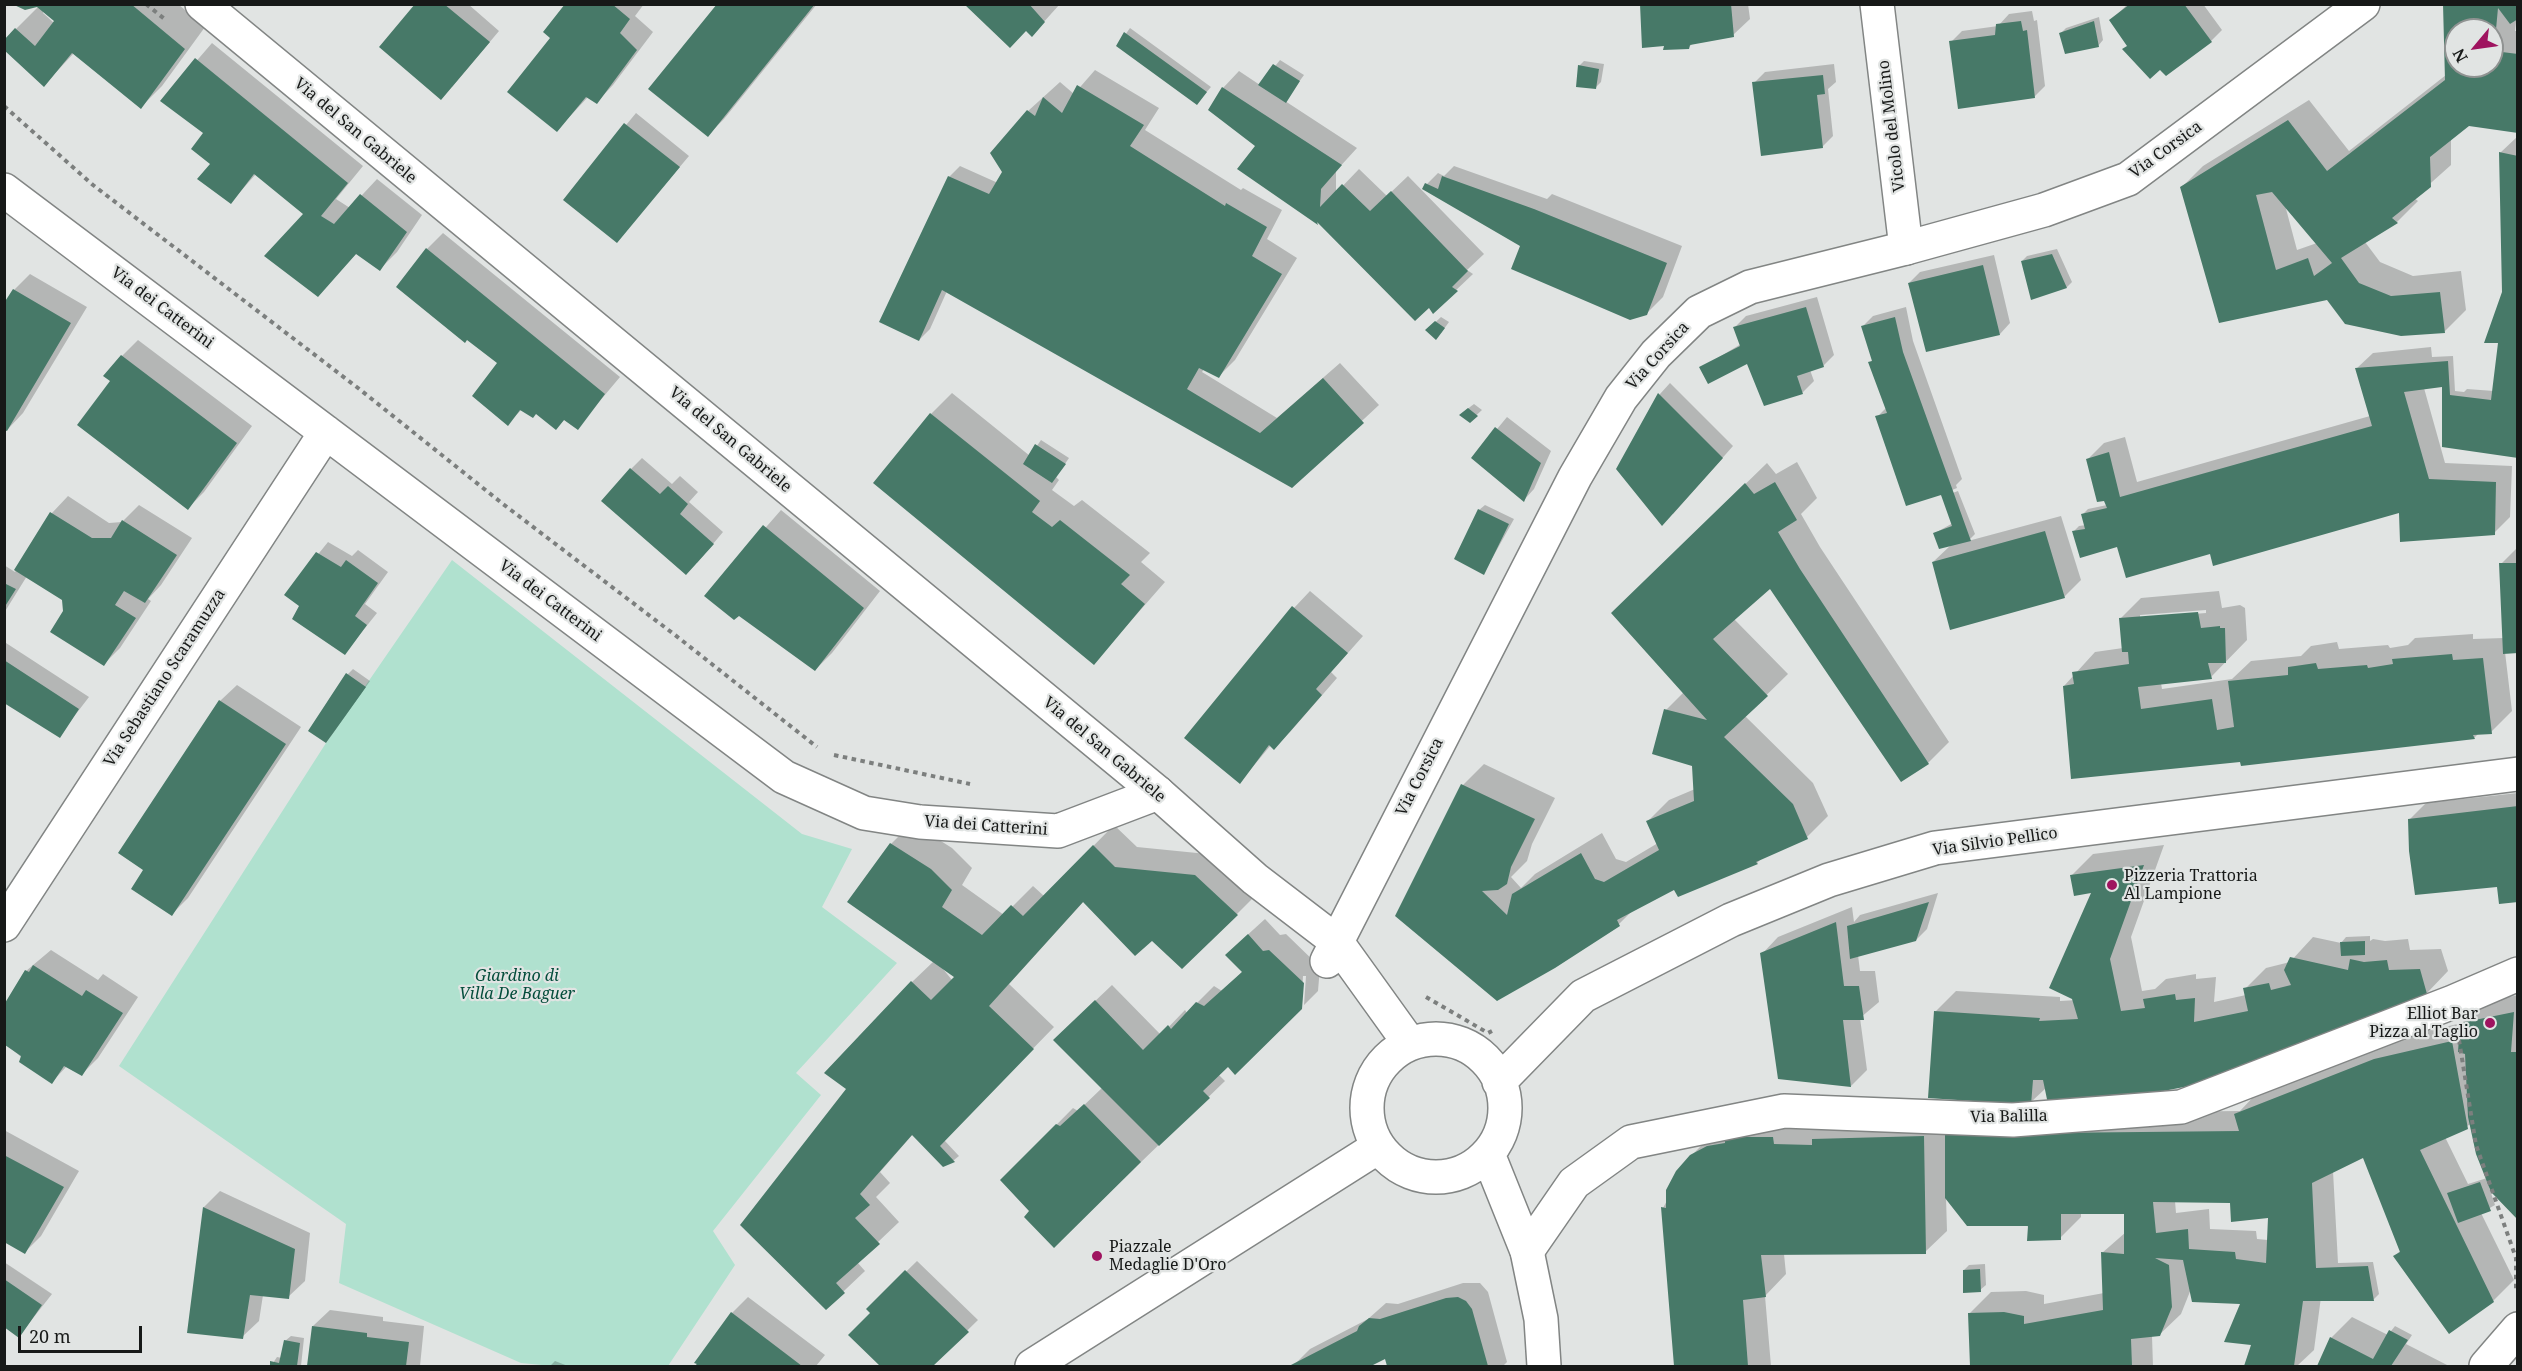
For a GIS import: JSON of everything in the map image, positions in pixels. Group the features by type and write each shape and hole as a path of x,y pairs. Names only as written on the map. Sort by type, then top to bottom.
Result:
{"main road":[{"name":"Via del San Gabriele","path":"202,4 1158,793 1331,952 1401,1049"},
{"name":"Vicolo del Molino","path":"1877,4 1906,249"},
{"name":"Via Corsica","path":"1331,952 1575,477 1620,398 1656,354 1699,312 1750,287 1906,249 2044,210 2128,179 2363,4"},
{"name":"Via dei Catterini","path":"4,190 784,777 864,813 920,822 1058,831 1158,793"},
{"name":"Via Sebastiano Scaramuzza","path":"4,925 326,432"},
{"name":"Via Silvio Pellico","path":"1499,1082 1583,996 1731,920 1829,880 1924,851 2517,774"},
{"name":"Via Balilla","path":"1527,1251 1574,1183 1631,1142 1784,1111 2013,1120 2181,1107 2453,1002 2517,974"},
{"path":"1431,1039 1452,1041 1472,1050 1489,1064 1499,1082 1504,1101 1504,1120 1498,1138 1488,1154 1458,1174 1441,1178 1422,1176 1390,1160 1378,1147 1370,1128 1366,1108 1370,1088 1378,1070 1401,1049 1431,1039"},
{"path":"1032,1366 1378,1147"},
{"path":"1488,1154 1527,1251 1541,1319 1544,1366"},
{"path":"2486,1366 2517,1329"}],"path":[{"path":"4,106 93,185 358,388 823,753 973,785"},
{"path":"1424,996 1488,1033 1498,1027"},
{"path":"2453,1002 2476,1145 2516,1258 2517,1329"}],"green space":[{"name":"Giardino di Villa De Baguer","path":"452,560 802,834 852,849 822,907 897,963 796,1073 821,1095 713,1231 735,1265 668,1366 552,1366 521,1363 339,1283 346,1224 119,1066 326,743"}],"building":[{"path":"12,4 131,4 185,49 141,109 72,53 44,87 4,50 4,40 15,28 35,46 54,21 37,7 25,10"},
{"path":"415,4 444,4 490,42 441,100 379,47"},
{"path":"565,4 612,4 630,19 620,33 637,50 597,104 586,97 557,132 507,92 550,38 543,32"},
{"path":"717,4 815,4 708,137 648,89"},
{"path":"964,4 1029,4 1045,22 1032,37 1026,31 1010,48"},
{"path":"1640,4 1731,4 1734,37 1690,45 1689,49 1663,50 1664,46 1642,48"},
{"path":"2130,4 2184,4 2212,42 2166,76 2160,70 2150,79 2122,49 2127,46 2109,20"},
{"path":"2443,4 2518,4 2518,19 2510,24 2498,8 2497,18 2444,18 2444,42"},
{"path":"2021,21 2023,31 2027,30 2035,98 1958,109 1949,41 1995,35 1996,24"},
{"path":"2094,21 2099,47 2065,54 2059,33"},
{"path":"1124,32 1207,92 1197,105 1116,46"},
{"path":"2504,52 2518,54 2518,133 2469,126 2430,157 2431,187 2392,218 2398,223 2341,258 2359,283 2391,296 2440,292 2445,333 2401,336 2345,324 2327,300 2219,323 2180,187 2288,120 2327,171 2445,78 2504,78","holes":["2272,192 2332,263 2314,276 2308,258 2276,270 2256,195"]},
{"path":"195,58 348,183 321,216 334,224 360,194 407,232 380,271 356,254 318,297 264,256 303,214 254,174 231,204 197,179 210,164 191,149 203,133 160,101"},
{"path":"1273,64 1300,81 1286,103 1258,85"},
{"path":"1578,65 1599,69 1596,89 1576,87"},
{"path":"1823,75 1825,94 1817,95 1823,148 1761,156 1752,82"},
{"path":"1077,85 1144,125 1130,146 1225,206 1226,203 1267,227 1252,256 1282,274 1219,378 1199,368 1187,389 1260,433 1323,378 1364,423 1292,488 942,290 919,341 879,322 948,176 989,194 1002,172 990,153 1027,110 1035,116 1043,97 1062,113"},
{"path":"1222,87 1342,165 1321,189 1320,207 1342,184 1370,211 1391,191 1468,271 1452,287 1458,291 1433,314 1429,308 1415,321 1317,222 1318,225 1237,169 1255,146 1208,110"},
{"path":"624,123 680,167 617,243 563,200"},
{"path":"2499,152 2518,156 2518,458 2442,447 2442,387 2404,392 2429,479 2496,482 2495,535 2400,542 2399,513 2213,566 2210,554 2126,578 2117,547 2080,558 2072,531 2085,529 2081,514 2107,508 2104,501 2097,502 2086,459 2109,452 2120,497 2372,426 2355,368 2448,361 2450,395 2491,400 2498,343 2484,343 2502,292"},
{"path":"1442,176 1534,209 1667,263 1647,315 1630,320 1511,269 1520,246 1422,189 1425,183 1438,189"},
{"path":"426,248 605,394 578,430 564,420 556,430 536,414 533,418 520,410 508,426 472,396 497,363 467,340 465,343 396,287"},
{"path":"2052,254 2067,288 2031,300 2021,261"},
{"path":"1983,265 2000,335 1926,352 1908,283"},
{"path":"13,289 71,323 7,431 4,430 4,303"},
{"path":"1806,307 1824,367 1797,376 1803,394 1764,406 1747,364 1708,384 1699,367 1740,346 1733,327"},
{"path":"1895,317 1903,352 1971,541 1939,549 1933,533 1952,526 1941,495 1906,506 1875,416 1887,413 1868,362 1872,361 1861,326"},
{"path":"1435,321 1445,328 1436,340 1425,330"},
{"path":"121,355 237,443 188,510 77,425 110,381 103,376"},
{"path":"1658,393 1723,458 1662,526 1616,469"},
{"path":"1468,408 1478,416 1470,423 1459,415"},
{"path":"930,413 1040,501 1032,512 1052,527 1060,520 1130,575 1121,584 1145,604 1094,665 873,483"},
{"path":"1495,427 1541,463 1524,502 1471,458"},
{"path":"1035,444 1066,464 1052,483 1023,464"},
{"path":"630,468 660,494 668,486 688,504 680,514 714,544 686,575 601,501"},
{"path":"1775,482 1797,520 1778,532 1929,764 1901,782 1770,589 1713,639 1768,696 1724,737 1793,804 1808,839 1756,862 1758,864 1678,897 1674,890 1617,920 1620,926 1555,968 1497,1001 1395,916 1461,784 1535,819 1511,867 1507,884 1498,890 1482,891 1507,915 1512,894 1581,853 1595,879 1604,882 1659,850 1646,821 1694,801 1692,766 1652,754 1664,709 1707,720 1611,613 1745,483 1754,494"},
{"path":"1478,509 1509,524 1484,575 1454,559"},
{"path":"50,512 92,538 111,538 122,520 177,555 145,603 124,591 115,605 136,618 104,666 50,632 63,611 62,600 14,570"},
{"path":"763,525 864,608 815,671 739,616 734,620 704,596"},
{"path":"2045,531 2065,598 1950,630 1932,562"},
{"path":"316,552 341,567 346,560 378,583 355,616 367,625 345,655 292,619 299,606 284,595"},
{"path":"2499,563 2518,563 2518,653 2503,654"},
{"path":"4,583 16,589 4,608"},
{"path":"1292,606 1348,653 1316,689 1322,695 1274,750 1269,745 1240,784 1184,738"},
{"path":"2198,612 2201,628 2220,626 2220,628 2225,628 2226,663 2208,663 2212,679 2138,687 2141,709 2212,699 2217,730 2234,727 2228,681 2288,675 2288,667 2316,663 2318,669 2367,665 2368,668 2393,664 2392,659 2452,654 2453,660 2483,658 2492,734 2473,735 2475,739 2241,766 2240,762 2071,779 2063,686 2074,684 2072,672 2129,664 2128,652 2122,652 2119,618"},
{"path":"4,660 79,709 60,738 4,703"},
{"path":"346,673 366,687 326,743 308,731"},
{"path":"219,700 286,744 172,916 131,889 143,870 118,853"},
{"path":"2518,806 2518,902 2499,904 2497,887 2415,895 2409,851 2408,819"},
{"path":"890,843 931,869 952,890 942,907 982,935 1011,905 1023,916 1093,845 1115,867 1195,875 1238,915 1182,969 1152,941 1135,956 1083,902 989,1006 1034,1049 940,1146 955,1162 943,1167 912,1135 860,1194 870,1205 855,1218 880,1244 836,1283 845,1293 826,1310 740,1225 846,1089 824,1073 911,981 931,1000 954,977 847,902"},
{"path":"2144,865 2110,959 2121,1011 2145,1008 2143,999 2175,994 2176,1000 2195,998 2194,1022 2248,1011 2243,988 2269,983 2271,990 2291,985 2284,970 2290,957 2348,970 2350,959 2364,962 2387,960 2389,970 2420,969 2427,994 2362,1029 2204,1083 2093,1105 2049,1109 2043,1080 2033,1080 2031,1105 1928,1098 1934,1011 2040,1018 2039,1021 2078,1019 2072,999 2049,988 2091,893 2074,896 2070,875"},
{"path":"1929,902 1916,941 1850,959 1847,926"},
{"path":"1836,922 1844,986 1859,986 1864,1020 1843,1020 1851,1087 1778,1079 1760,953"},
{"path":"1248,934 1263,951 1269,950 1304,983 1302,1009 1235,1075 1228,1067 1203,1091 1210,1098 1159,1146 1053,1040 1095,1000 1143,1050 1168,1025 1171,1029 1196,1002 1204,1006 1242,972 1225,955"},
{"path":"2365,941 2365,955 2341,956 2340,942"},
{"path":"33,965 82,996 86,990 123,1013 82,1076 64,1066 52,1084 19,1062 21,1056 5,1045 5,1003 25,970 29,972"},
{"path":"2514,1012 2511,1052 2518,1052 2518,1220 2491,1192 2476,1154 2468,1117 2465,1054 2458,1052 2460,1023"},
{"path":"2452,1041 2468,1129 2420,1150 2494,1302 2449,1334 2393,1256 2400,1252 2363,1158 2312,1183 2316,1268 2368,1266 2374,1301 2303,1301 2294,1366 2244,1366 2251,1345 2224,1342 2240,1304 2192,1302 2183,1260 2155,1258 2169,1265 2172,1307 2160,1336 2131,1339 2132,1366 1970,1366 1968,1313 2004,1312 2024,1316 2024,1324 2103,1310 2101,1252 2124,1254 2124,1214 2061,1214 2061,1240 2027,1241 2028,1226 1967,1226 1945,1198 1945,1134 2239,1131 2234,1114 2374,1059","holes":["2153,1202 2230,1203 2231,1222 2268,1218 2266,1263 2236,1259 2235,1252 2189,1249 2188,1229 2156,1233"]},
{"path":"1084,1104 1141,1162 1054,1248 1024,1217 1029,1211 1000,1180 1056,1124 1060,1126"},
{"path":"1924,1136 1926,1254 1761,1255 1766,1297 1743,1300 1748,1366 1674,1366 1661,1207 1666,1208 1666,1190 1676,1171 1690,1155 1707,1146 1725,1143 1725,1137 1773,1137 1774,1144 1812,1145 1812,1139"},
{"path":"4,1155 64,1187 25,1254 4,1242"},
{"path":"2480,1182 2491,1211 2458,1223 2447,1193"},
{"path":"203,1207 295,1249 289,1299 250,1295 243,1339 187,1333"},
{"path":"1980,1269 1981,1292 1963,1293 1963,1270"},
{"path":"905,1270 969,1332 933,1366 880,1366 848,1335 870,1313 866,1309"},
{"path":"4,1279 42,1305 19,1338 4,1327"},
{"path":"1458,1297 1466,1301 1472,1309 1488,1366 1387,1366 1385,1359 1371,1366 1289,1366 1357,1331 1359,1326 1369,1318 1380,1319 1446,1298"},
{"path":"731,1312 802,1366 695,1366 697,1364 694,1363"},
{"path":"312,1326 367,1333 367,1337 409,1342 406,1366 307,1366"},
{"path":"2389,1330 2408,1340 2391,1366 2317,1366 2330,1337 2373,1359"},
{"path":"284,1340 300,1343 297,1366 270,1366 270,1361 279,1363"}],"place":[{"name":"Pizzeria Trattoria Al Lampione","path":"2112,885"},
{"name":"Elliot Bar Pizza al Taglio","path":"2490,1023"},
{"name":"Piazzale Medaglie D'Oro","path":"1097,1256"}]}
